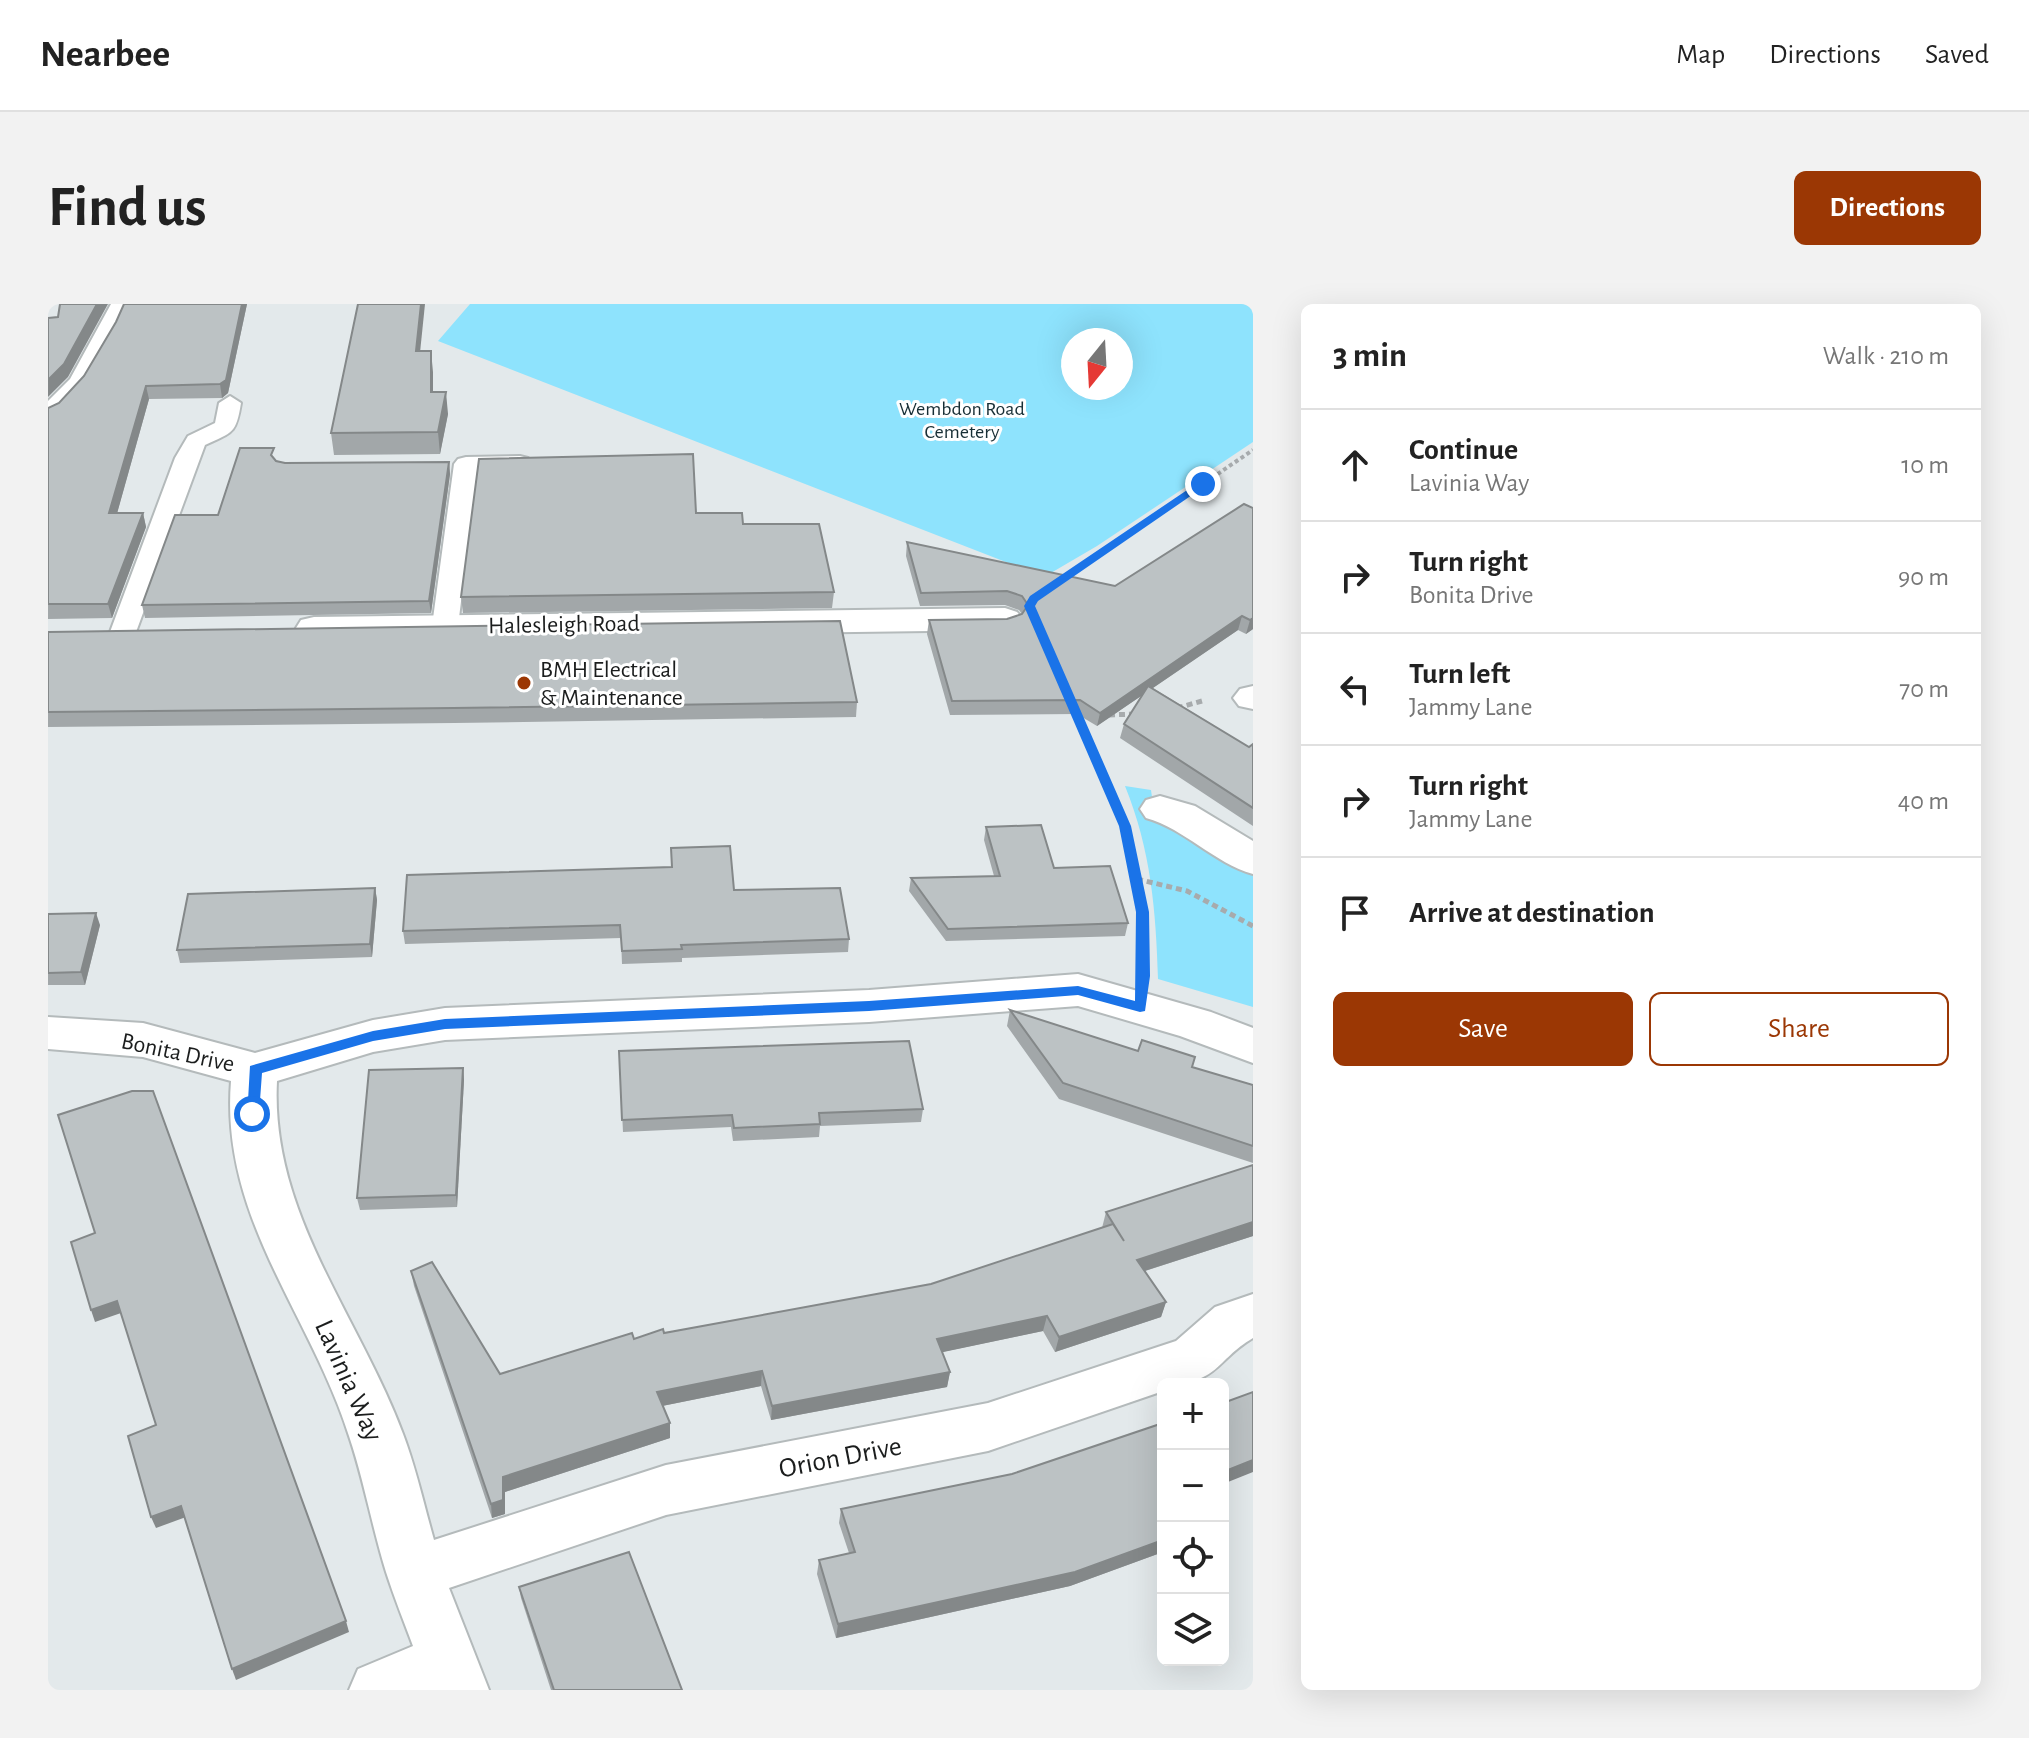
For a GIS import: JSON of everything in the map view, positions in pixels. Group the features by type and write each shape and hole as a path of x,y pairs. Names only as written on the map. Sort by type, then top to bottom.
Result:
{"street":[{"name":"Halesleigh Road","path":"276,629 1005,619"},
{"path":"1160,809 1181,815 1253,860"},
{"name":"Bonita Drive","path":"48,1033 143,1040 255,1070 373,1036 445,1024 506,1019 869,1006 1078,990 1140,1007 1253,1046"},
{"name":"Lavinia Way","path":"255,1070 252,1114 261,1172 289,1253 335,1341 376,1434 415,1573 453,1675"},
{"name":"Orion Drive","path":"415,1573 666,1490 988,1427 1194,1358 1233,1322 1253,1316"},
{"path":"379,1690 453,1675"}],"lane":[{"path":"48,414 79,382 121,304"},
{"path":"123,632 187,458 196,441 226,427 230,403"},
{"path":"436,464 540,463"},
{"path":"445,626 466,464"}],"path":[{"path":"1058,582 1253,450"},
{"path":"1164,711 1213,697"},
{"path":"1075,705 1113,796"},
{"path":"1106,716 1143,713"},
{"path":"1080,717 1093,716"},
{"path":"1128,838 1143,912 1144,976 1140,1007"},
{"path":"1137,879 1187,891 1253,926"}],"green space":[{"name":"Wembdon Road Cemetery","path":"470,304 1253,304 1253,442 1097,546 1044,577 438,341"},
{"path":"1125,786 1151,790 1154,811 1253,873 1253,1007 1158,979 1156,929 1146,857"}],"building":[{"path":"60,304 97,304 64,364 48,380 48,318 58,317"},
{"path":"124,304 242,304 226,380 220,384 146,386 109,513 143,513 108,604 48,604 48,408 59,403 84,376"},
{"path":"358,304 421,304 416,351 431,351 431,392 446,392 438,432 331,433"},
{"path":"240,448 274,448 271,455 276,461 285,463 449,462 429,601 142,605 175,515 218,515"},
{"path":"693,454 696,513 742,513 743,524 819,524 834,592 461,597 479,459"},
{"path":"1244,504 1253,508 1253,618 1250,620 1242,616 1100,713 1080,700 952,701 929,620 1007,619 1022,614 1028,605 1022,596 1007,591 921,593 907,542 1115,586"},
{"path":"840,621 857,702 48,712 48,632"},
{"path":"1148,686 1249,747 1253,744 1253,808 1124,724"},
{"path":"1041,825 1054,868 1110,866 1128,923 948,929 911,878 1000,876 986,827"},
{"path":"730,846 734,890 840,888 849,939 681,945 682,949 622,951 620,925 403,931 407,875 672,867 671,848"},
{"path":"375,888 370,944 177,950 188,894"},
{"path":"96,913 81,972 48,973 48,914"},
{"path":"1010,1010 1138,1051 1142,1040 1195,1057 1192,1067 1253,1085 1253,1146 1063,1083"},
{"path":"909,1041 923,1109 819,1113 820,1124 734,1128 732,1115 622,1120 619,1051"},
{"path":"463,1068 456,1195 357,1198 369,1070"},
{"path":"132,1091 153,1091 346,1621 232,1669 181,1506 151,1517 128,1436 156,1425 117,1301 91,1310 71,1242 95,1233 58,1115"},
{"path":"1253,1165 1253,1222 1137,1260 1166,1302 1059,1337 1047,1316 937,1339 950,1372 772,1406 762,1371 657,1392 670,1423 503,1477 503,1500 491,1504 411,1271 432,1262 500,1374 632,1333 634,1339 663,1329 664,1333 931,1284 1113,1224 1124,1241 1106,1212"},
{"path":"1253,1392 1253,1460 1229,1470 1229,1450 1229,1401"},
{"path":"1157,1425 1157,1542 1075,1572 838,1624 819,1560 855,1552 841,1509 1012,1474"},
{"path":"629,1552 682,1690 554,1690 519,1587"}],"place":[{"name":"BMH Electrical & Maintenance","path":"524,683"}],"route":[{"path":"252,1114 255,1070 373,1036 445,1024 506,1019 869,1006 1078,990 1140,1007 1144,976 1143,912 1125,826 1030,606 1034,599 1203,484"}]}
